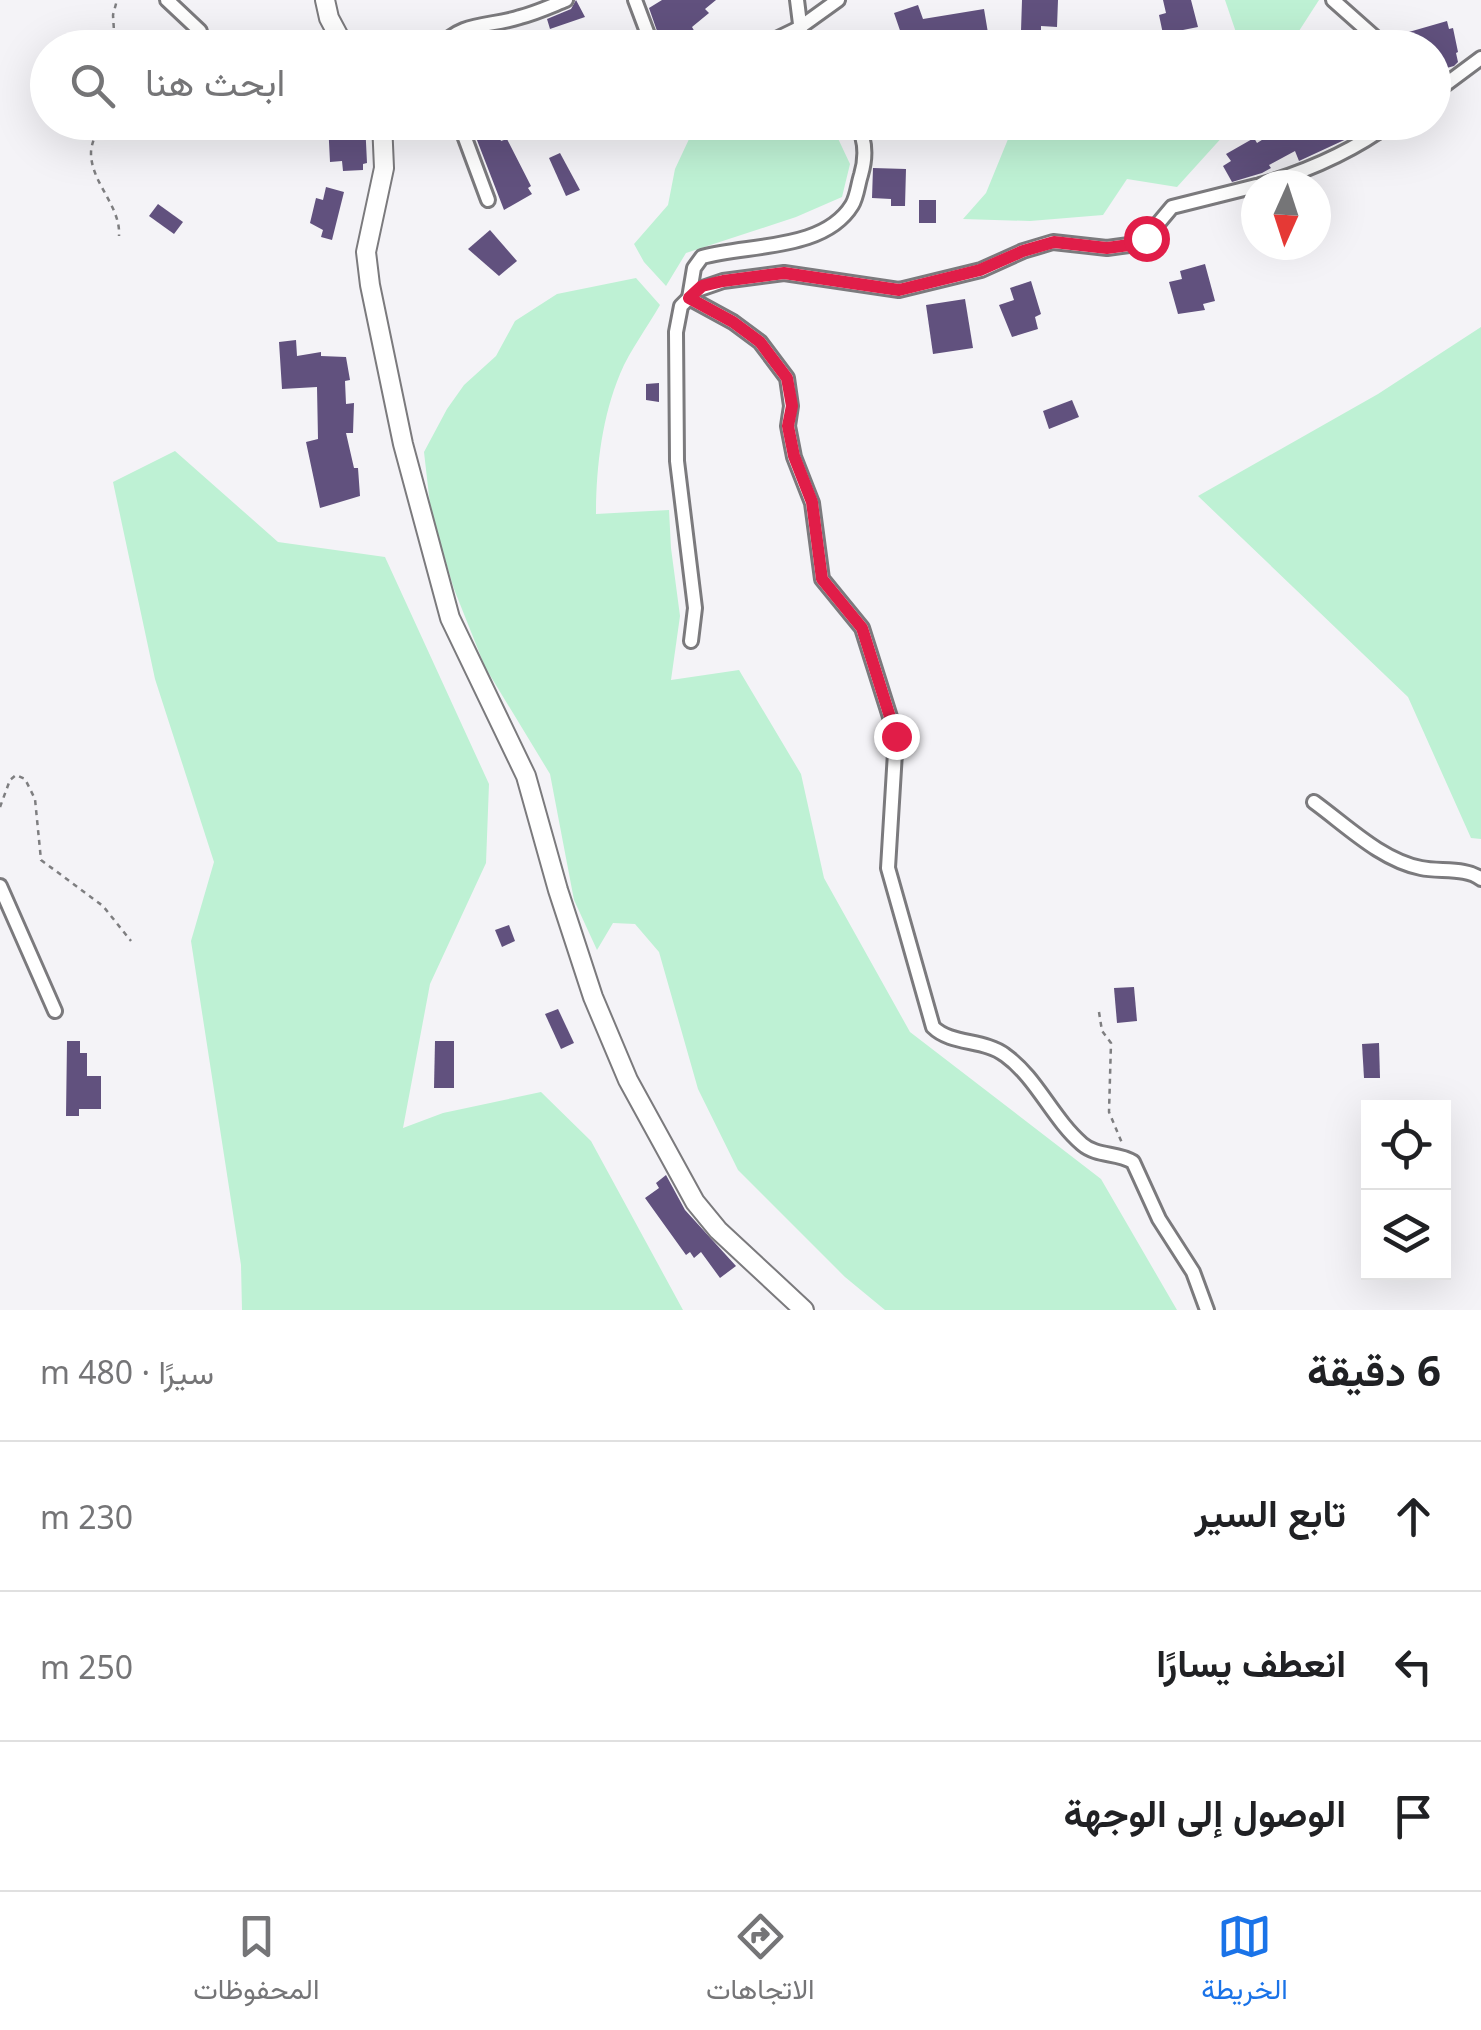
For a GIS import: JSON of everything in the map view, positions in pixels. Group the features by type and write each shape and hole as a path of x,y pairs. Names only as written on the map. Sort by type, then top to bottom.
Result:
{"main road":[{"path":"324,0 335,30"},
{"path":"383,140 382,184 366,252 370,285 403,444 450,618 526,776 593,997 646,1114 696,1202 718,1230 804,1310"}],"street":[{"path":"167,0 200,30"},
{"path":"462,30 517,19 566,0"},
{"path":"635,0 646,30"},
{"path":"798,0 800,28"},
{"path":"796,30 838,0"},
{"path":"1333,0 1367,30"},
{"path":"1451,80 1481,58"},
{"path":"466,140 488,200"},
{"path":"689,298 694,268 702,256 800,240 828,229 852,205 864,164 864,140"},
{"path":"1307,170 1364,140"},
{"path":"691,642 695,608 677,461 676,332 677,316 702,286 784,273 899,290 980,270 1054,242 1107,248 1129,245 1146,238 1172,207 1241,190"},
{"path":"689,298 760,342 787,378 792,406 788,426 794,456 812,502 822,579 862,628 896,736 888,868 933,1027 940,1034 1004,1053 1083,1145 1103,1154 1128,1158 1137,1169 1159,1219 1193,1272 1207,1310"},
{"path":"1314,802 1406,865 1476,874 1481,879"},
{"path":"0,886 55,1012"}],"path":[{"path":"114,30 117,0"},
{"path":"95,140 90,156 104,194 120,221 119,236"},
{"path":"0,806 10,780 16,774 26,779 35,798 41,860 103,906 131,942"},
{"path":"1099,1012 1102,1031 1111,1044 1109,1112 1128,1158"}],"green space":[{"path":"1225,0 1319,0 1300,30 1235,30"},
{"path":"689,140 839,140 850,164 842,197 796,217 686,253 666,286 634,244 668,205 675,169"},
{"path":"1008,140 1220,140 1177,187 1127,179 1103,215 1030,221 963,219 986,193"},
{"path":"636,278 660,305 614,390 601,443 596,514 669,510 680,616 671,680 739,670 801,774 824,878 910,1032 1101,1179 1177,1310 885,1310 845,1277 738,1170 698,1089 659,952 635,924 613,923 597,950 574,900 550,774 485,667 454,589 431,513 424,452 447,409 464,385 496,356 515,321 557,294"},
{"path":"1481,327 1481,839 1471,838 1408,697 1198,496 1378,394"},
{"path":"175,451 278,542 385,557 489,784 486,863 430,984 403,1128 443,1113 541,1092 591,1141 683,1310 242,1310 241,1265 191,941 214,862 155,679 113,482"}],"building":[{"path":"576,0 585,17 550,29 547,19 571,9"},
{"path":"662,0 716,0 705,9 709,13 692,27 694,30 657,30 649,8"},
{"path":"1022,0 1058,0 1057,27 1021,30"},
{"path":"1163,0 1191,0 1198,27 1162,30 1159,15 1166,13"},
{"path":"918,5 923,19 984,9 988,30 900,30 894,13"},
{"path":"1447,21 1449,29 1453,28 1458,62 1451,67 1451,30 1416,30"},
{"path":"329,140 366,140 367,163 363,170 343,171 342,161 330,162"},
{"path":"477,140 508,140 531,186 528,188 532,194 504,210"},
{"path":"1255,140 1257,143 1344,140 1299,161 1295,151 1269,165 1267,170 1241,170 1241,179 1232,182 1223,166 1231,161 1226,154"},
{"path":"560,153 580,190 566,196 549,158"},
{"path":"873,168 906,169 905,206 891,206 891,199 872,198"},
{"path":"326,187 344,192 332,240 321,237 323,230 310,223 316,198 323,200"},
{"path":"919,200 936,200 936,223 919,223"},
{"path":"158,204 183,222 174,234 149,216"},
{"path":"490,230 517,261 499,276 468,249"},
{"path":"1205,264 1215,301 1203,304 1205,310 1178,314 1169,282 1182,279 1180,271"},
{"path":"1031,281 1041,314 1035,317 1038,329 1012,337 999,305 1014,300 1010,288"},
{"path":"965,299 973,348 933,354 926,305"},
{"path":"296,340 297,356 321,352 321,356 346,357 350,380 345,381 346,404 354,403 353,433 346,433 354,468 358,468 360,496 320,508 306,442 318,439 317,387 282,389 279,342"},
{"path":"659,383 659,402 646,400 646,384"},
{"path":"1072,400 1079,417 1049,429 1043,411"},
{"path":"509,925 515,941 502,947 495,930"},
{"path":"1134,987 1137,1021 1117,1023 1114,988"},
{"path":"558,1009 574,1043 561,1049 545,1014"},
{"path":"67,1041 80,1041 80,1053 87,1053 87,1076 101,1076 101,1109 79,1109 79,1116 66,1116"},
{"path":"435,1041 454,1041 454,1088 434,1088"},
{"path":"1379,1043 1380,1078 1364,1078 1362,1044"},
{"path":"666,1175 685,1210 736,1266 720,1278 701,1252 694,1258 690,1252 686,1255 645,1198 659,1188 656,1183"}],"route":[{"path":"896,736 862,628 822,579 812,502 794,456 788,426 792,406 787,378 760,342 689,298 702,286 756,274 812,275 899,290 980,270 1054,242 1107,248 1146,238"}]}
